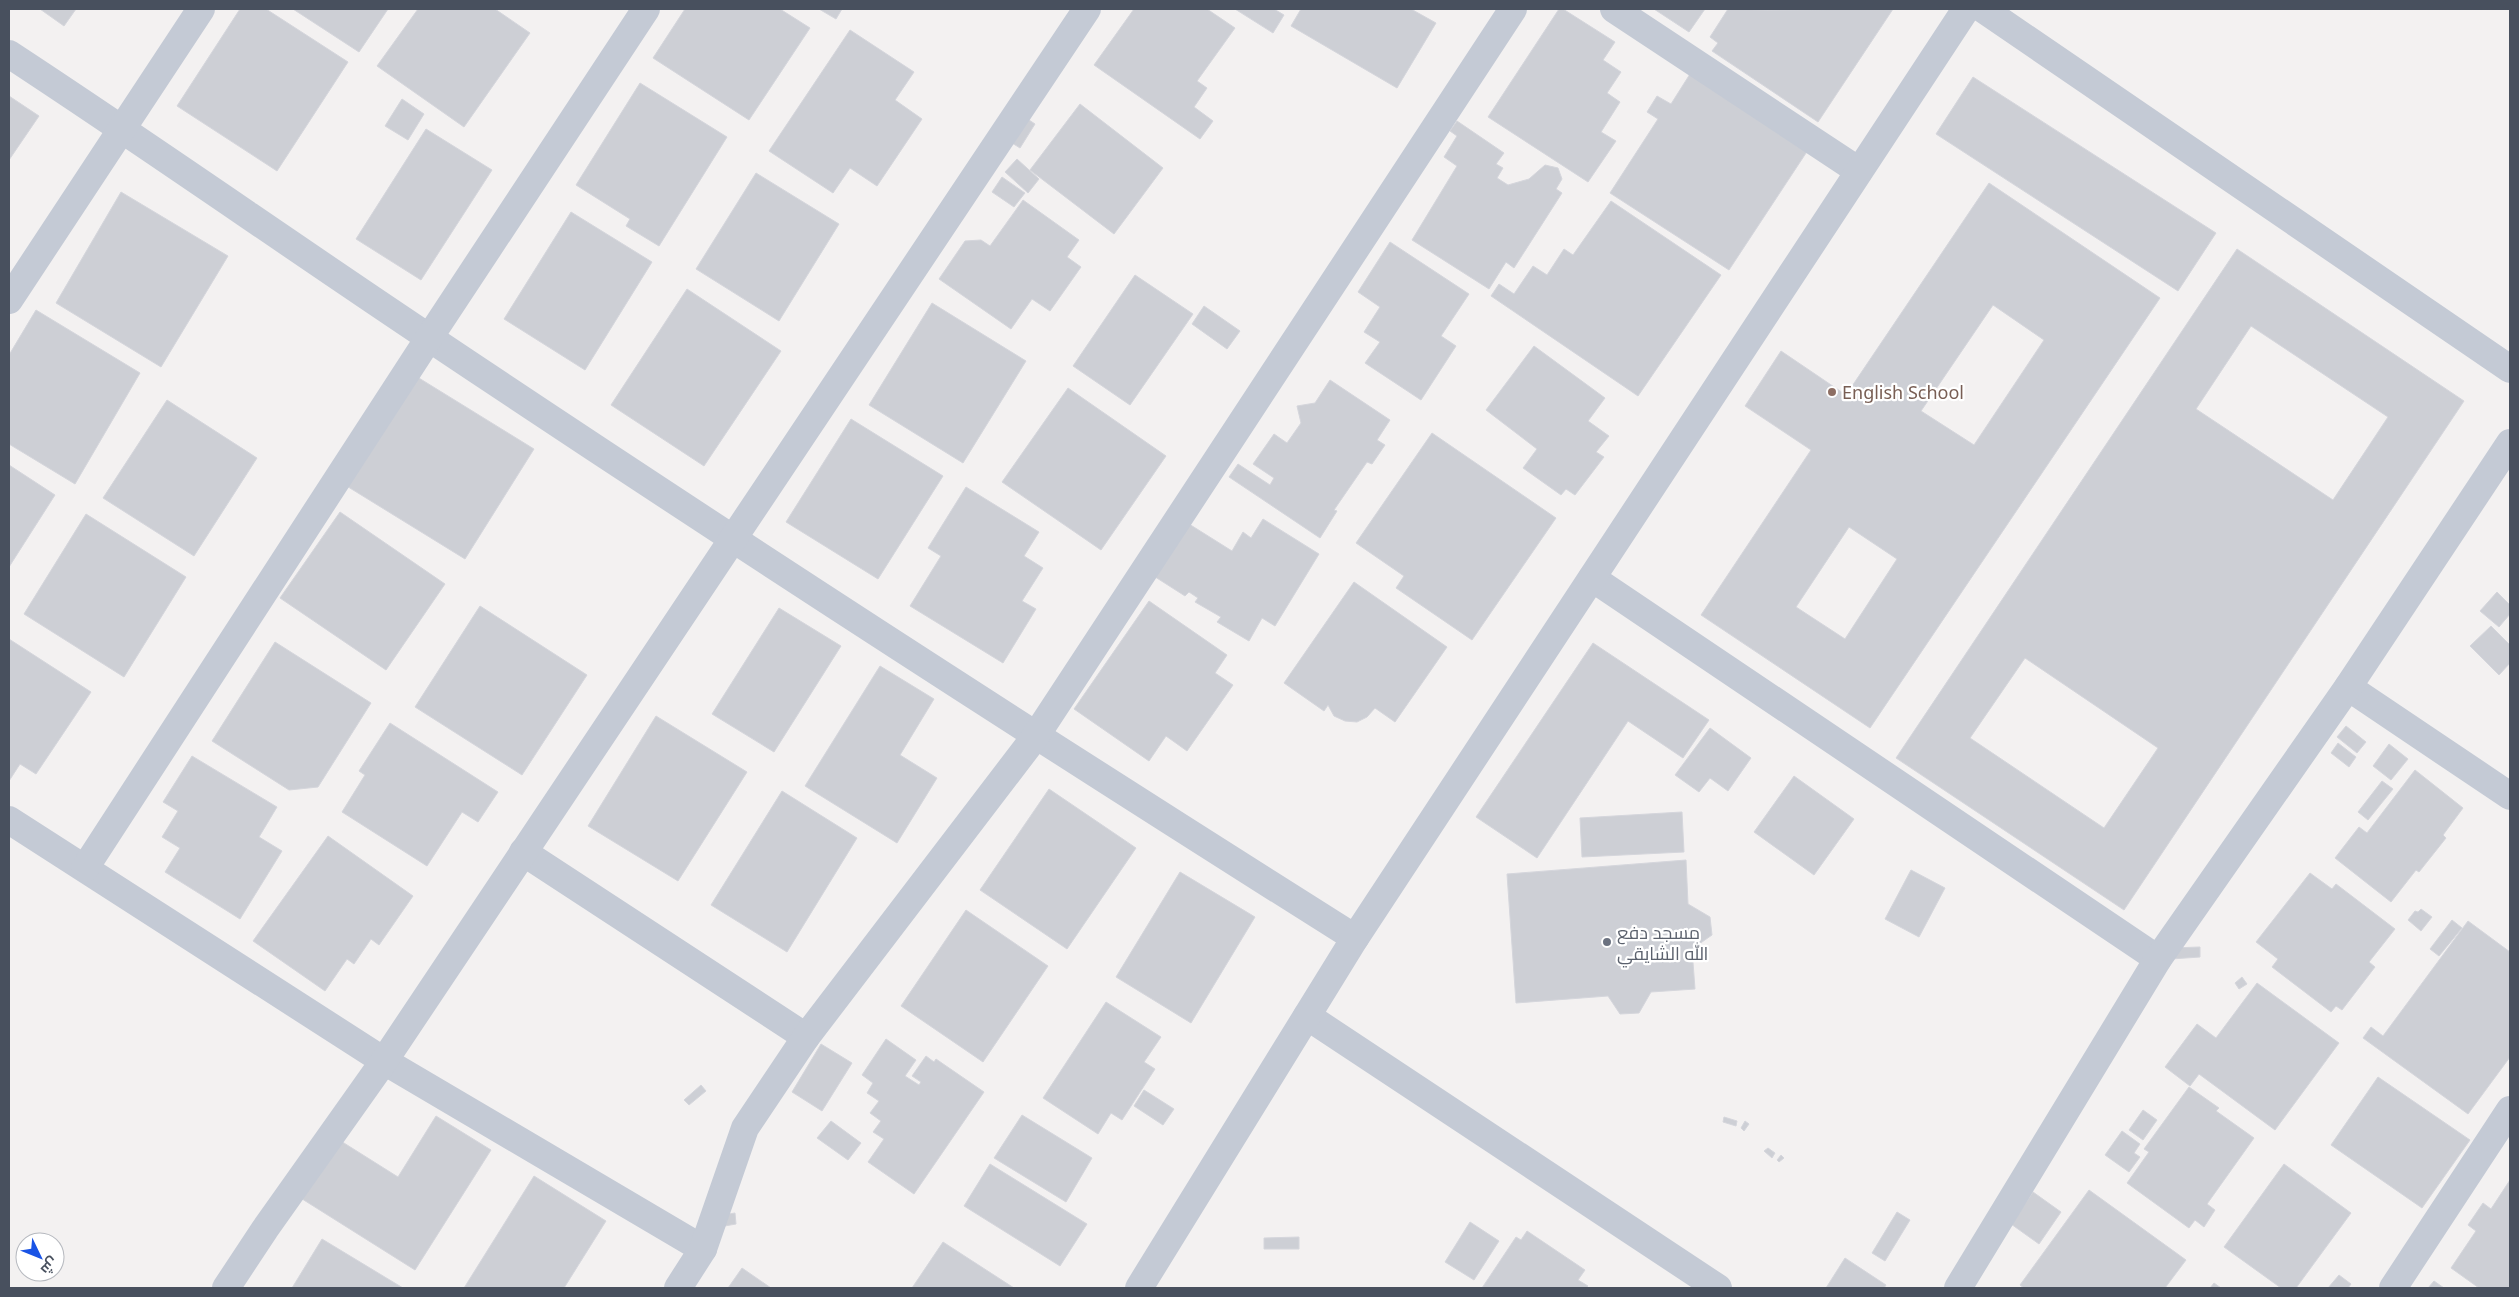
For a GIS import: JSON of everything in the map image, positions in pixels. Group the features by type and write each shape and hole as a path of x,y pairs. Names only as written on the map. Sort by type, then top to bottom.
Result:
{"street":[{"path":"9,300 201,9"},
{"path":"85,868 429,338 646,9"},
{"path":"226,1288 264,1229 384,1061 1087,9"},
{"path":"678,1288 703,1249 745,1128 806,1037 1035,737 1513,9"},
{"path":"1614,9 1859,172"},
{"path":"1139,1288 1354,938 1966,9"},
{"path":"1983,9 2510,369"},
{"path":"9,54 123,128 429,338 732,538 1035,737 1354,938"},
{"path":"1958,1288 2158,959 2348,687 2510,443"},
{"path":"1592,578 2158,959"},
{"path":"2348,687 2510,796"},
{"path":"9,820 384,1061 703,1249"},
{"path":"523,852 806,1037"},
{"path":"1307,1016 1718,1288"},
{"path":"2393,1288 2510,1110"}],"building":[{"path":"40,9 76,9 64,26"},
{"path":"240,9 266,9 348,62 277,171 177,106"},
{"path":"293,9 388,9 359,52"},
{"path":"418,9 495,9 530,33 464,127 377,66"},
{"path":"685,9 780,9 810,28 749,120 653,58"},
{"path":"819,9 842,9 836,19"},
{"path":"1134,9 1207,9 1235,28 1197,81 1207,88 1194,107 1213,121 1200,139 1094,65"},
{"path":"1235,9 1274,9 1284,15 1273,33"},
{"path":"1301,9 1411,9 1436,23 1397,88 1291,26"},
{"path":"1559,9 1563,9 1615,42 1603,60 1621,72 1607,93 1620,102 1601,132 1616,141 1588,182 1488,117"},
{"path":"1654,9 1705,9 1689,32"},
{"path":"1728,9 1893,9 1818,122 1712,51 1718,43 1710,37"},
{"path":"850,30 914,72 895,100 922,119 877,186 850,168 833,193 769,151"},
{"path":"1690,74 1810,147 1729,270 1610,193 1658,119 1647,112 1657,96 1671,104"},
{"path":"1973,77 2216,233 2178,291 1936,134"},
{"path":"640,83 727,137 659,246 626,226 630,219 576,185"},
{"path":"9,96 39,116 9,160"},
{"path":"402,99 424,114 408,140 385,126"},
{"path":"1080,104 1163,168 1114,234 1030,170"},
{"path":"1020,114 1035,124 1020,148 1004,138"},
{"path":"1457,121 1504,153 1496,164 1503,168 1497,178 1508,185 1529,179 1545,165 1558,168 1562,179 1556,189 1562,193 1514,268 1506,262 1489,289 1412,240 1457,166 1444,157 1457,136 1450,131"},
{"path":"426,129 492,170 421,280 356,239"},
{"path":"1017,159 1039,179 1028,193 1005,172"},
{"path":"756,173 839,224 779,321 696,269"},
{"path":"1002,177 1025,193 1014,207 992,192"},
{"path":"1989,183 2160,298 1870,728 1701,615 1811,450 1745,406 1781,351 1846,395","holes":["1993,305 2044,340 1974,445 1921,411","1849,527 1897,559 1845,639 1796,607"]},
{"path":"121,192 228,256 161,367 56,303"},
{"path":"1023,200 1079,240 1067,257 1081,267 1050,311 1032,299 1011,329 939,279 965,241 981,240 990,246"},
{"path":"1611,201 1721,275 1638,396 1491,296 1499,284 1514,294 1533,266 1547,275 1564,249 1573,255"},
{"path":"571,212 652,262 585,370 504,319"},
{"path":"1390,242 1469,294 1441,336 1456,346 1421,400 1365,363 1380,342 1364,332 1380,307 1358,292"},
{"path":"2237,249 2464,401 2124,910 1896,758","holes":["2251,326 2388,417 2333,500 2196,409","2025,658 2158,748 2104,828 1970,738"]},
{"path":"1135,275 1193,314 1130,405 1073,366"},
{"path":"687,289 781,351 704,466 611,405"},
{"path":"932,303 1026,361 963,463 869,405"},
{"path":"1204,306 1240,331 1227,349 1192,324"},
{"path":"36,310 140,373 75,484 9,444 9,355"},
{"path":"1534,346 1605,398 1588,421 1609,436 1596,452 1604,457 1575,495 1566,489 1561,495 1523,468 1537,449 1486,410"},
{"path":"414,375 534,449 465,559 345,485"},
{"path":"1330,380 1390,420 1377,440 1385,445 1372,464 1367,462 1334,510 1337,511 1320,538 1229,477 1238,464 1270,485 1274,478 1253,464 1274,434 1287,443 1301,423 1297,406 1315,403"},
{"path":"1068,388 1166,456 1101,550 1002,482"},
{"path":"167,400 257,458 194,556 103,498"},
{"path":"851,419 943,476 878,579 786,522"},
{"path":"1432,433 1556,518 1472,640 1396,588 1404,576 1356,543"},
{"path":"9,465 55,495 9,567"},
{"path":"966,487 1039,532 1024,556 1043,568 1022,601 1036,609 1003,663 910,606 941,556 928,548"},
{"path":"340,512 445,584 386,670 280,598"},
{"path":"86,514 186,577 124,677 24,614"},
{"path":"1263,519 1319,554 1275,626 1262,618 1249,641 1217,622 1221,617 1195,602 1198,598 1189,592 1185,596 1149,573 1189,524 1232,551 1243,532 1251,538"},
{"path":"1354,582 1447,647 1395,722 1375,708 1367,717 1357,722 1345,721 1334,716 1328,705 1324,711 1284,683"},
{"path":"2497,592 2510,605 2510,614 2499,627 2480,611"},
{"path":"1149,601 1227,655 1215,673 1233,685 1187,751 1166,736 1149,761 1074,709"},
{"path":"480,606 587,675 522,775 415,707"},
{"path":"779,608 841,646 774,752 712,714"},
{"path":"2491,626 2510,645 2510,663 2499,675 2470,646"},
{"path":"9,639 91,692 36,774 20,764 9,781"},
{"path":"275,642 371,703 318,787 289,790 212,741"},
{"path":"1593,643 1709,720 1683,758 1628,721 1537,858 1476,817"},
{"path":"880,666 934,699 900,755 937,778 897,843 805,786"},
{"path":"656,716 747,772 678,881 588,826"},
{"path":"390,723 498,792 478,822 462,812 427,866 342,812 365,775 359,771"},
{"path":"2346,726 2366,742 2357,753 2337,737"},
{"path":"1710,728 1751,758 1728,791 1710,778 1699,792 1675,775"},
{"path":"2338,743 2356,757 2349,767 2331,753"},
{"path":"2389,744 2408,759 2391,780 2373,766"},
{"path":"192,756 277,807 259,837 282,851 240,919 165,872 180,848 162,837 178,811 163,802"},
{"path":"2415,770 2463,808 2443,835 2446,838 2419,872 2416,870 2391,902 2335,858 2359,827 2367,833"},
{"path":"1794,776 1854,819 1814,875 1754,832"},
{"path":"2382,781 2393,789 2368,820 2358,812"},
{"path":"1049,789 1136,848 1067,949 980,890"},
{"path":"782,791 857,838 787,952 711,905"},
{"path":"1682,812 1684,852 1582,857 1580,818"},
{"path":"328,836 413,896 379,945 371,939 354,964 347,959 325,991 253,941"},
{"name":"مسجد دفع الله الشايقي","path":"1686,860 1688,904 1710,917 1712,935 1692,949 1695,989 1651,992 1639,1013 1620,1014 1608,996 1516,1003 1507,874"},
{"path":"1911,870 1945,888 1919,937 1885,919"},
{"path":"1180,872 1255,917 1191,1023 1116,977"},
{"path":"2310,873 2332,889 2336,884 2395,929 2369,962 2375,967 2342,1010 2336,1006 2331,1012 2272,967 2278,959 2256,942"},
{"path":"2421,909 2432,917 2421,931 2408,920 2415,911 2418,912"},
{"path":"966,910 1048,966 983,1062 901,1006"},
{"path":"2452,920 2462,928 2439,956 2430,949"},
{"path":"2468,921 2510,952 2510,1057 2468,1114 2363,1038 2371,1027 2383,1036"},
{"path":"2200,947 2200,957 2171,959 2171,948"},
{"path":"2242,977 2247,984 2239,989 2235,983"},
{"path":"2257,983 2339,1043 2275,1130 2199,1074 2190,1086 2165,1067 2197,1024 2216,1038"},
{"path":"1106,1002 1161,1037 1144,1062 1155,1069 1122,1120 1111,1113 1098,1134 1043,1098"},
{"path":"886,1039 916,1060 905,1076 919,1085 921,1082 912,1076 926,1056 934,1062 936,1059 984,1092 914,1194 868,1162 884,1139 873,1132 881,1121 870,1113 879,1101 867,1093 873,1083 862,1075"},
{"path":"821,1044 852,1063 822,1111 792,1092"},
{"path":"2378,1077 2470,1140 2422,1208 2331,1145"},
{"path":"701,1085 706,1091 689,1105 684,1100"},
{"path":"2189,1087 2219,1108 2216,1111 2254,1138 2207,1204 2215,1210 2204,1227 2195,1220 2189,1228 2127,1183 2149,1152 2144,1149"},
{"path":"1144,1090 1174,1109 1163,1125 1134,1106"},
{"path":"2143,1110 2157,1120 2143,1140 2129,1130"},
{"path":"1022,1115 1092,1158 1066,1202 994,1158"},
{"path":"436,1116 491,1150 415,1270 299,1197 336,1138 398,1177"},
{"path":"1724,1117 1737,1121 1736,1126 1723,1122"},
{"path":"831,1121 861,1143 848,1160 817,1138"},
{"path":"1745,1121 1749,1124 1744,1131 1741,1128"},
{"path":"2122,1131 2140,1144 2134,1153 2140,1157 2129,1172 2105,1155"},
{"path":"1768,1148 1775,1153 1772,1158 1764,1151"},
{"path":"1781,1155 1784,1158 1779,1162 1777,1160"},
{"path":"990,1164 1087,1224 1060,1266 964,1206"},
{"path":"2284,1164 2351,1213 2296,1288 2281,1288 2224,1247"},
{"path":"534,1176 606,1221 564,1288 464,1288"},
{"path":"2510,1180 2510,1288 2479,1288 2451,1268 2476,1231 2468,1225 2483,1203 2491,1209"},
{"path":"2089,1190 2186,1260 2165,1288 2024,1288 2020,1285"},
{"path":"2033,1192 2061,1212 2039,1244 2011,1224"},
{"path":"1897,1212 1910,1220 1885,1261 1872,1253"},
{"path":"735,1213 736,1224 719,1227 717,1216"},
{"path":"1470,1222 1499,1241 1474,1280 1445,1262"},
{"path":"1527,1231 1585,1270 1578,1280 1588,1286 1586,1288 1482,1288 1516,1237 1521,1240"},
{"path":"1299,1237 1299,1249 1264,1249 1264,1238"},
{"path":"322,1239 403,1288 292,1288"},
{"path":"943,1242 1014,1288 912,1288"},
{"path":"1845,1258 1886,1285 1884,1288 1826,1288"},
{"path":"742,1268 771,1288 728,1288"},
{"path":"2339,1275 2351,1284 2348,1288 2328,1288"},
{"path":"2434,1281 2444,1288 2428,1288"},
{"path":"2214,1283 2221,1288 2210,1288"}],"place":[{"name":"English School","path":"1832,392"},
{"name":"مسجد دفع الله الشايقي","path":"1607,942"}]}
